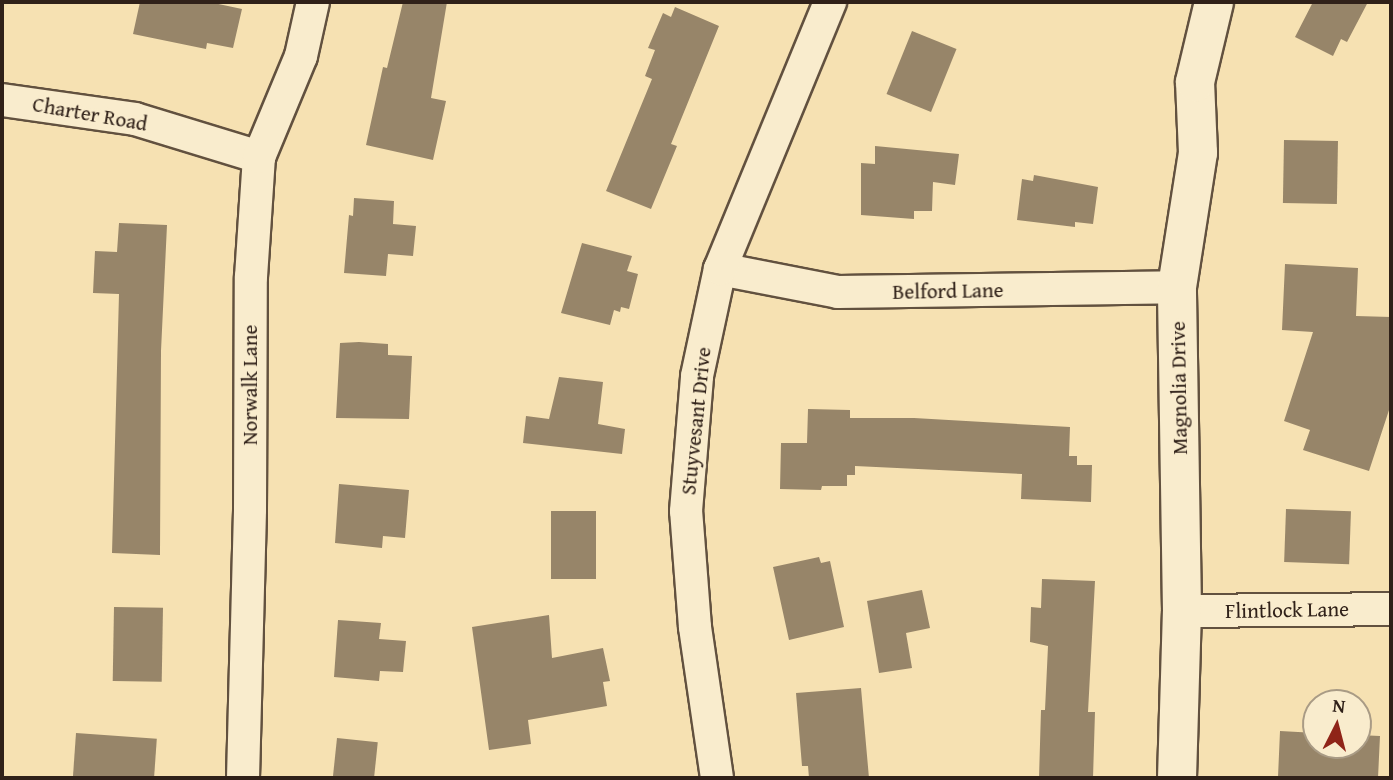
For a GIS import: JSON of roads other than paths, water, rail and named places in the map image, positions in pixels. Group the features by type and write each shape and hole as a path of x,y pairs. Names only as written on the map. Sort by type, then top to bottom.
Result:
{"street":[{"name":"Norwalk Lane","path":"243,778 250,509 251,277 259,157 301,56 313,2"},
{"name":"Stuyvesant Drive","path":"717,778 695,627 686,511 697,376 720,269 830,2"},
{"name":"Magnolia Drive","path":"1177,778 1182,611 1177,287 1198,153 1195,82 1214,2"},
{"name":"Charter Road","path":"2,100 135,119 259,157"},
{"name":"Belford Lane","path":"720,269 838,292 1177,287"},
{"name":"Flintlock Lane","path":"1182,611 1391,609"}]}
